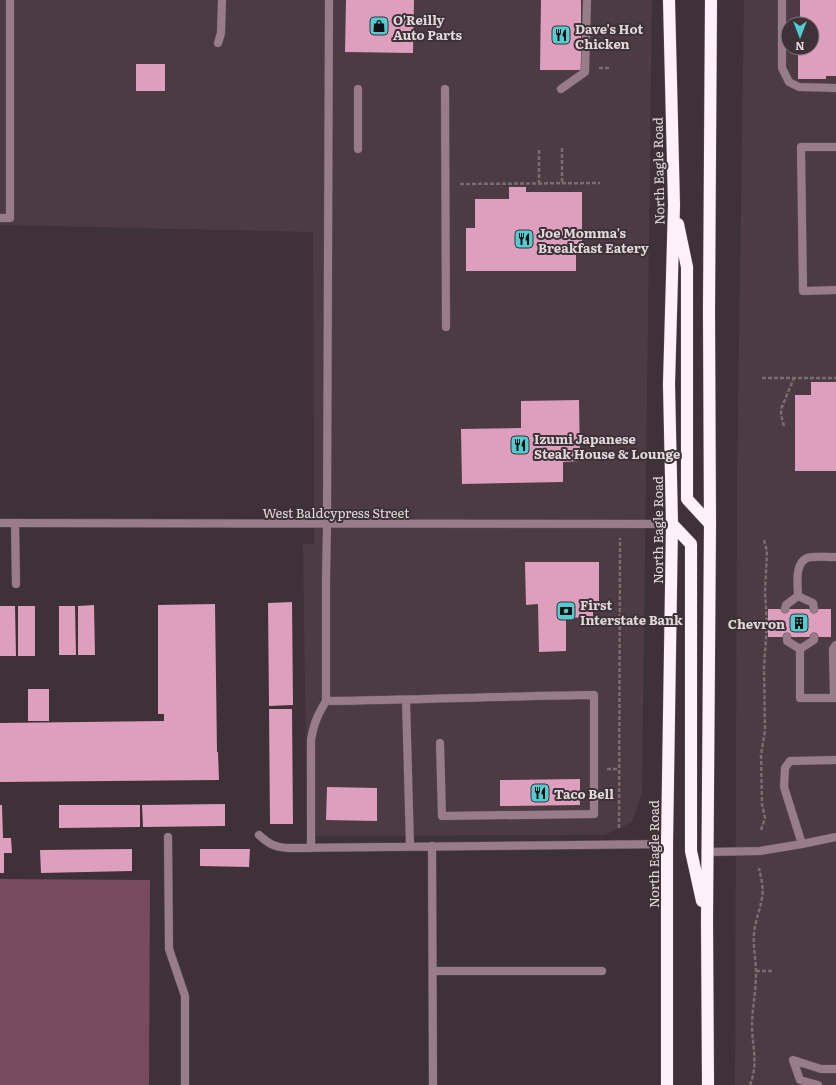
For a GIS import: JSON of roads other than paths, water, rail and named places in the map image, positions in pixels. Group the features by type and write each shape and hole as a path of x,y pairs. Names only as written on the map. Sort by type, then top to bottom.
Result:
{"highway":[{"name":"North Eagle Road","path":"667,1085 667,844 672,524 669,384 674,205 669,0"},
{"path":"708,1085 707,921 710,524 709,304 711,0"},
{"path":"674,205 687,267 687,499 710,524"},
{"path":"672,524 691,544 691,851 707,921"}],"street":[{"path":"0,218 10,218 10,0"},
{"path":"218,43 221,33 222,0"},
{"path":"311,848 311,740 313,725 326,701 326,582 328,524 329,0"},
{"path":"561,89 586,72 587,0"},
{"path":"782,0 782,68 789,82 799,87 836,88"},
{"path":"358,89 358,149"},
{"path":"446,89 446,327"},
{"path":"836,147 801,147 803,291 836,290"},
{"name":"West Baldcypress Street","path":"0,523 672,524"},
{"path":"15,523 16,584"},
{"path":"798,596 798,570 801,562 808,558 836,557"},
{"path":"785,609 786,605 798,596"},
{"path":"798,596 813,603 814,609"},
{"path":"787,637 787,641 800,649"},
{"path":"800,649 814,640 814,637"},
{"path":"800,649 800,698 835,698 833,649 836,645"},
{"path":"326,701 594,695 594,814 442,816 440,743"},
{"path":"406,700 410,846"},
{"path":"802,844 784,786 785,768 790,761 836,760"},
{"path":"259,835 276,847 311,848 667,844"},
{"path":"168,837 169,949 185,996 185,1085"},
{"path":"708,852 760,851 835,838"},
{"path":"432,846 433,1085"},
{"path":"433,972 602,971"},
{"path":"818,1085 800,1080 793,1060 821,1069 836,1069"}],"place":[{"name":"O'Reilly Auto Parts","path":"379,26"},
{"name":"Dave's Hot Chicken","path":"561,35"},
{"name":"Joe Momma's Breakfast Eatery","path":"524,239"},
{"name":"Izumi Japanese Steak House & Lounge","path":"520,445"},
{"name":"First Interstate Bank","path":"566,611"},
{"name":"Chevron","path":"799,623"},
{"name":"Taco Bell","path":"540,793"}]}
